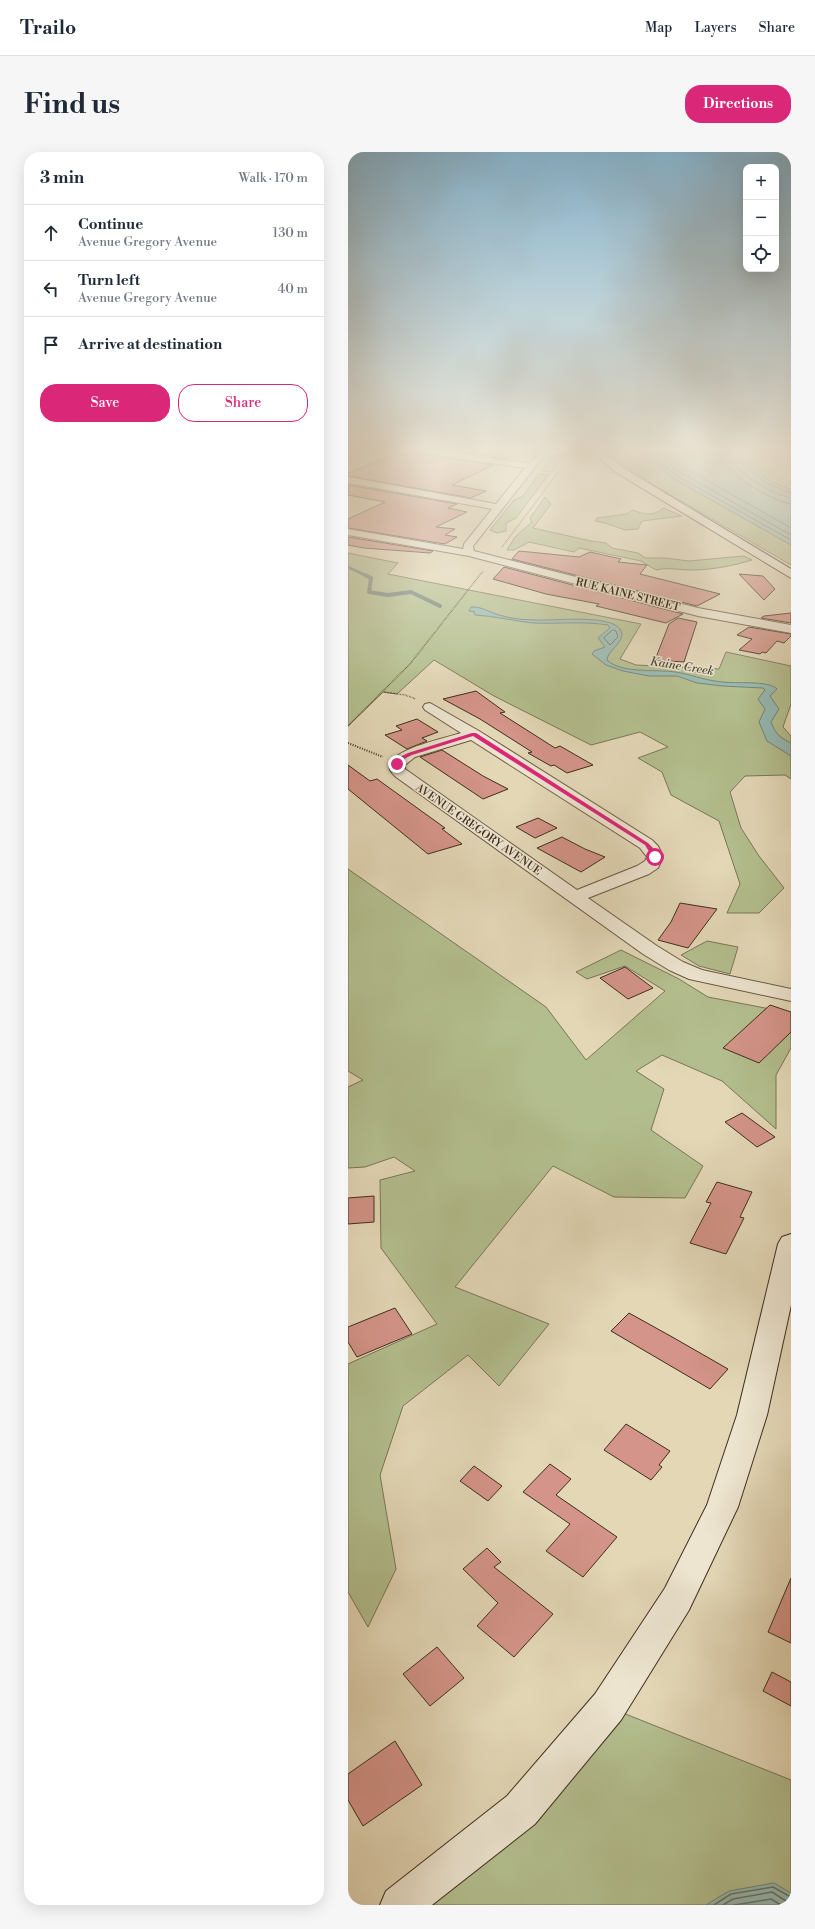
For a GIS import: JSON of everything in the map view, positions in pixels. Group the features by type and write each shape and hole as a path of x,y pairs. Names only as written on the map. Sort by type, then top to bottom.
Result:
{"main road":[{"path":"721,532 791,574"},
{"path":"400,1905 521,1810 608,1707 678,1599 722,1507 750,1422 791,1244"}],"street":[{"name":"RUE KAINE STREET","path":"348,532 469,553 698,612 791,629"},
{"path":"469,553 468,546 478,532"},
{"path":"430,707 646,844 652,850 655,857 652,864 643,870 575,897"},
{"path":"397,764 402,758 410,754 474,734"},
{"name":"AVENUE GREGORY AVENUE","path":"397,764 401,774 650,950 676,966 696,975 791,995"}],"path":[{"path":"498,551 513,532"},
{"path":"348,726 384,692 433,636 485,568"},
{"path":"384,692 408,696 430,707"},
{"path":"348,743 366,749 397,764"}],"green space":[{"path":"521,532 550,532 606,543 612,548 638,553 645,558 665,558 689,561 744,556 752,560 729,566 706,569 656,570 641,561 579,548 574,552 529,542 514,550 507,550 515,537"},
{"path":"734,532 768,532 791,545 791,565"},
{"path":"348,553 398,563 388,574 641,624 620,659 636,665 719,669 726,652 791,666 791,704 783,727 791,736 791,779 785,775 745,776 730,792 741,828 759,856 784,888 759,913 727,913 740,884 719,821 671,795 662,772 638,758 668,747 640,732 591,745 494,696 434,660 397,694 383,692 348,726"},
{"path":"348,869 546,1007 586,1060 665,991 625,966 587,979 576,972 621,950 679,979 708,997 791,1013 791,1048 776,1075 776,1129 722,1081 662,1055 636,1071 664,1089 651,1130 703,1166 685,1198 614,1197 553,1166 455,1287 549,1324 499,1386 468,1355 403,1406 380,1475 396,1569 368,1627 348,1592 348,1364 437,1324 381,1248 380,1180 415,1171 394,1157 365,1167 348,1168 348,1087 363,1080 348,1071"},
{"path":"707,941 738,947 730,974 699,966 681,955"},
{"path":"608,1707 791,1780 791,1905 400,1905"}],"water":[{"path":"768,532 791,532 791,545"},
{"path":"471,607 511,618 536,620 581,619 605,621 614,624 622,633 620,641 608,656 607,660 622,668 681,673 707,680 729,683 759,683 773,686 777,689 770,696 779,709 771,722 778,735 791,743 791,756 767,741 759,722 765,709 758,699 765,690 763,688 697,683 677,676 649,676 623,671 606,665 592,654 594,651 605,647 598,638 610,628 608,625 589,623 533,623 475,615 475,612 469,611"},
{"path":"774,1883 791,1893 790,1905 706,1905 729,1891"}],"building":[{"path":"371,532 450,532 445,535 457,537 445,544"},
{"path":"348,537 433,551 430,553 364,548 348,545"},
{"path":"519,551 579,557 590,552 621,559 618,562 647,565 640,574 720,594 697,606 512,559"},
{"path":"504,567 683,614 666,623 596,606 599,604 546,594 493,579"},
{"path":"739,574 763,576 775,589 764,600"},
{"path":"791,613 791,623 761,618 764,616"},
{"path":"678,618 697,622 684,662 655,660 669,624"},
{"path":"749,627 791,634 791,636 784,643 777,641 766,653 762,652 760,654 739,650 752,639 737,635"},
{"path":"476,691 505,712 500,713 555,748 560,746 593,765 567,773 554,765 551,766 528,753 532,752 480,719 443,699"},
{"path":"417,719 438,732 422,738 427,741 407,749 385,735 402,730 396,726"},
{"path":"442,750 483,776 508,789 483,799 420,757"},
{"path":"348,765 370,781 377,779 445,828 442,829 462,844 428,854 348,789"},
{"path":"538,818 557,828 535,838 516,827"},
{"path":"562,837 605,857 581,872 537,848"},
{"path":"680,903 717,909 688,948 658,940 671,922"},
{"path":"625,967 653,988 628,999 600,978"},
{"path":"770,1005 791,1012 791,1032 759,1063 723,1048"},
{"path":"742,1113 775,1137 757,1147 725,1122"},
{"path":"717,1182 752,1192 740,1217 744,1218 726,1254 690,1243 711,1203 706,1202"},
{"path":"374,1196 374,1222 348,1224 348,1198"},
{"path":"395,1308 412,1334 357,1357 348,1342 348,1327"},
{"path":"629,1313 728,1369 710,1389 611,1331"},
{"path":"626,1424 670,1451 659,1465 662,1467 651,1480 604,1450"},
{"path":"550,1464 571,1479 556,1495 617,1537 583,1577 546,1551 570,1524 523,1492"},
{"path":"474,1466 502,1486 488,1501 460,1481"},
{"path":"487,1548 501,1562 494,1567 553,1614 514,1657 477,1626 498,1603 463,1569"},
{"path":"791,1578 791,1643 768,1632"},
{"path":"437,1647 464,1678 430,1706 403,1674"},
{"path":"772,1672 791,1682 791,1706 763,1691"},
{"path":"395,1741 422,1785 363,1826 348,1800 348,1774"}],"waterway":[{"name":"Kaine Creek","path":"348,567 367,576"},
{"name":"Kaine Creek","path":"367,576 371,578 369,592 388,595 411,592 440,606"}],"route":[{"path":"397,764 402,758 410,754 474,734 646,844 652,850 655,857"}]}
